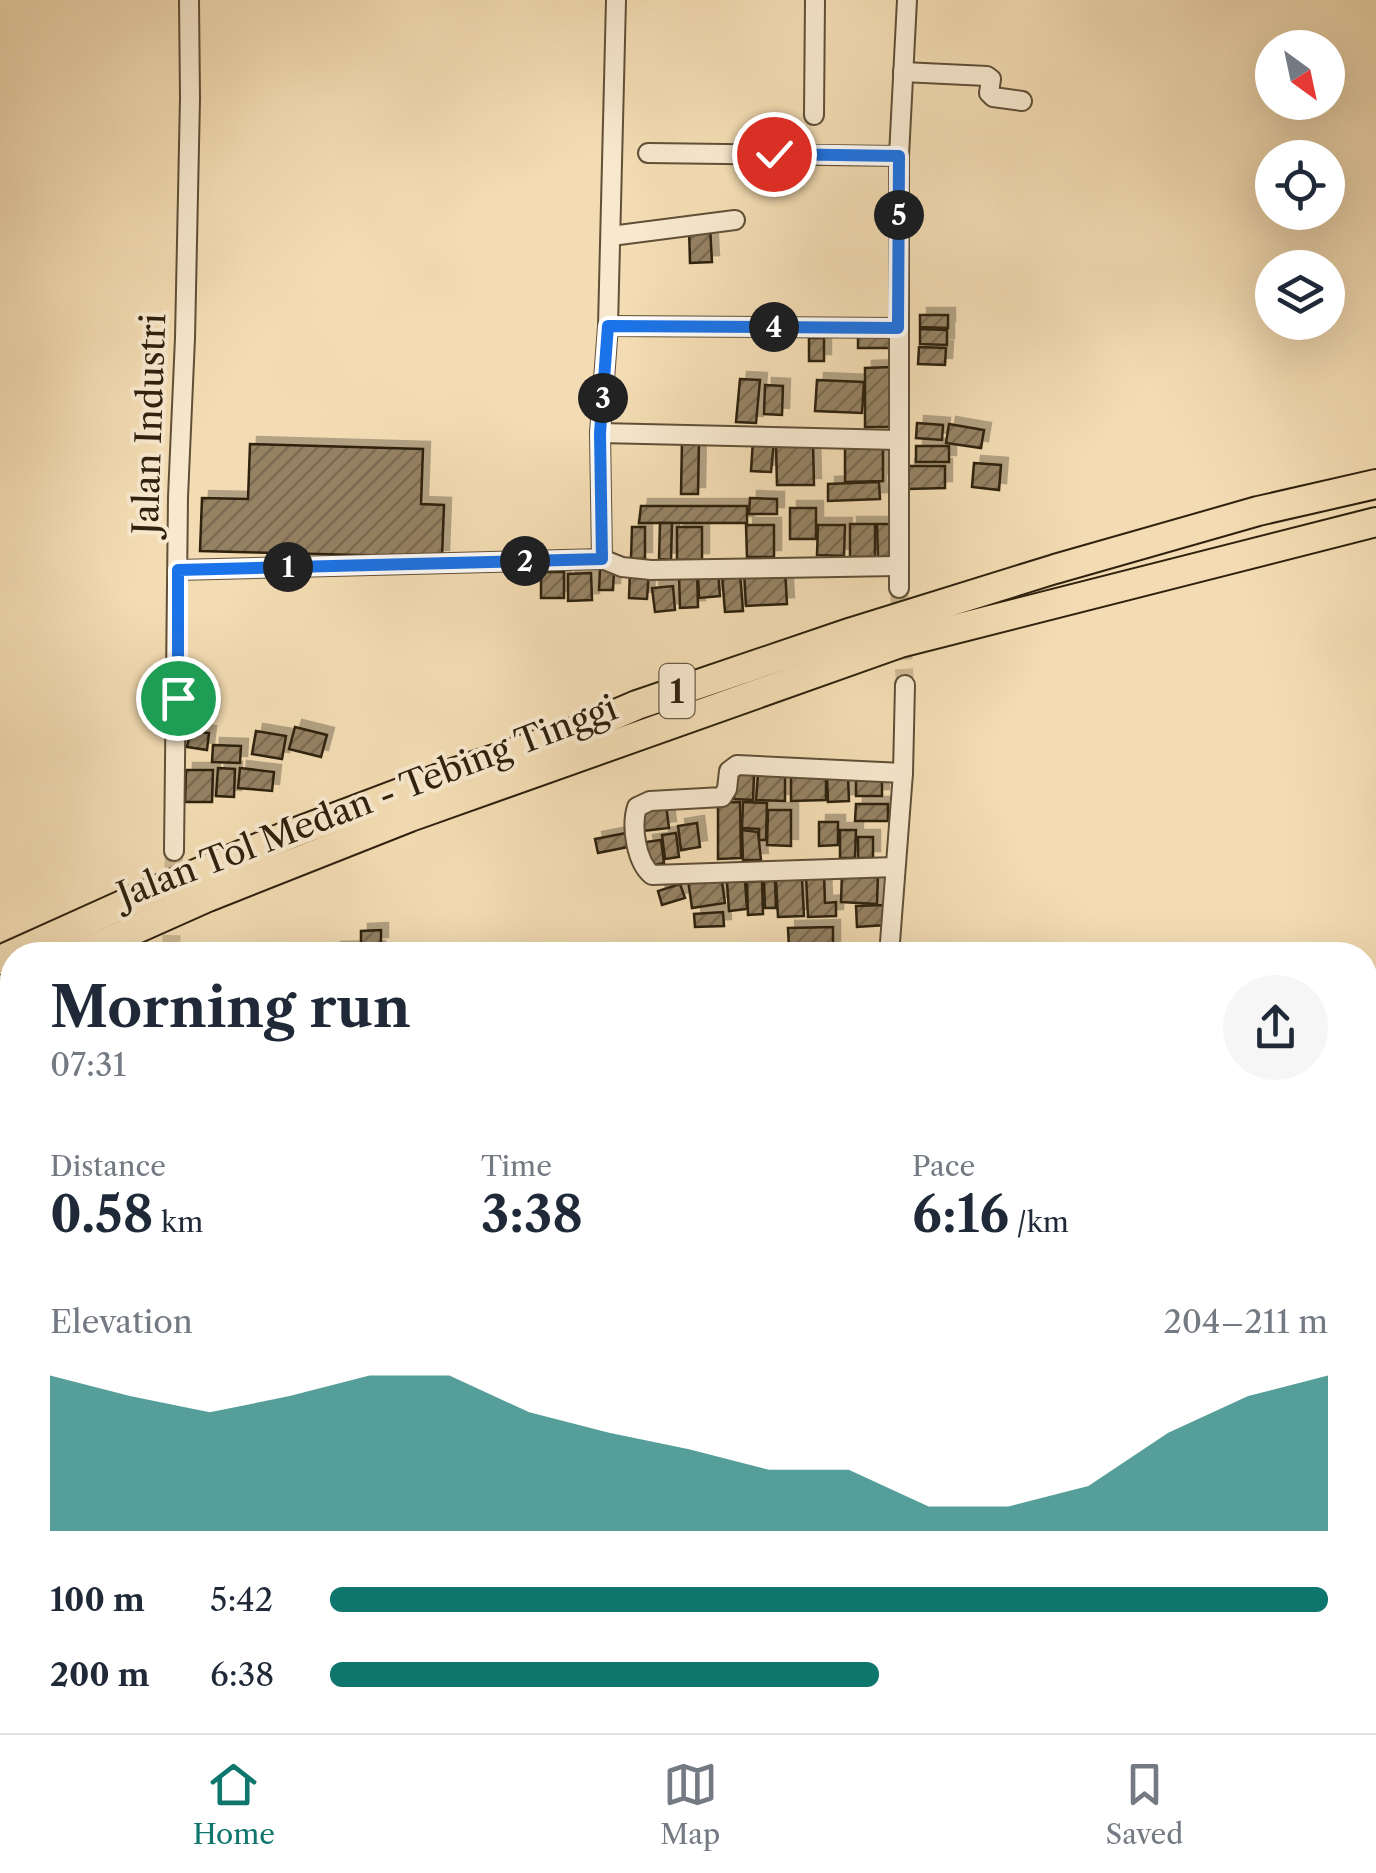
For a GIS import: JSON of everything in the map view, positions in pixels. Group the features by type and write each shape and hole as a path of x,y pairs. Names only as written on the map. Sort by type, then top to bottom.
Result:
{"highway":[{"name":"1","path":"40,942 291,834 568,734 637,705 1036,575 1258,512 1376,484"},
{"name":"Jalan Tol Medan - Tebing Tinggi","path":"107,942 208,897 410,818 882,649 1376,522"}],"street":[{"name":"Jalan Industri","path":"174,851 189,0"},
{"path":"602,559 600,433 608,326 616,0"},
{"path":"814,0 814,115"},
{"path":"899,588 899,156 906,0"},
{"path":"903,72 987,76 991,79 989,93 993,98 1022,101"},
{"path":"648,153 899,156"},
{"path":"611,236 735,220"},
{"path":"608,326 898,328"},
{"path":"600,433 898,440"},
{"path":"178,570 602,559 633,570 898,566"},
{"path":"890,942 903,773 905,685"},
{"path":"895,867 649,874 640,859 634,817 643,803 722,796 729,772 741,765 903,773"}],"building":[{"path":"710,226 712,262 690,263 689,227"},
{"path":"920,315 948,315 948,328 920,327"},
{"path":"920,329 947,330 947,345 920,344"},
{"path":"858,331 893,331 893,348 858,348"},
{"path":"809,338 824,338 824,361 809,361"},
{"path":"919,347 946,348 945,365 918,364"},
{"path":"891,367 891,427 865,427 865,368"},
{"path":"740,379 760,380 756,423 736,422"},
{"path":"817,380 864,382 862,413 815,411"},
{"path":"765,385 783,386 782,415 764,414"},
{"path":"917,423 943,425 942,440 916,438"},
{"path":"949,424 984,430 981,448 946,443"},
{"path":"682,439 699,440 698,494 681,494"},
{"path":"753,440 774,441 771,472 751,471"},
{"path":"813,443 814,485 777,485 776,444"},
{"path":"250,444 423,449 421,504 444,505 442,557 200,551 202,498 248,499"},
{"path":"916,446 949,446 949,462 916,462"},
{"path":"845,448 883,448 883,481 845,482"},
{"path":"974,463 1001,465 999,490 972,487"},
{"path":"908,466 945,466 945,488 908,489"},
{"path":"879,482 880,499 828,501 828,484"},
{"path":"750,498 777,499 777,514 749,514"},
{"path":"641,506 747,506 747,523 639,523"},
{"path":"790,508 816,508 816,539 790,539"},
{"path":"660,523 672,523 671,560 659,559"},
{"path":"850,524 875,524 875,557 850,557"},
{"path":"877,524 890,524 891,557 878,557"},
{"path":"746,525 774,525 774,557 747,557"},
{"path":"818,525 845,525 844,556 817,555"},
{"path":"632,527 645,527 645,559 631,559"},
{"path":"677,527 702,527 702,560 677,560"},
{"path":"600,569 614,570 613,590 599,590"},
{"path":"785,569 787,604 746,606 744,571"},
{"path":"630,570 649,571 647,599 629,598"},
{"path":"541,572 564,572 564,598 541,598"},
{"path":"718,572 720,596 699,598 698,573"},
{"path":"591,573 592,600 568,601 568,574"},
{"path":"697,573 698,607 680,608 679,574"},
{"path":"740,573 743,611 725,612 722,575"},
{"path":"673,586 675,610 655,612 652,588"},
{"path":"295,727 327,735 321,757 289,749"},
{"path":"190,731 209,733 207,750 187,747"},
{"path":"256,731 286,736 282,759 252,754"},
{"path":"213,745 241,746 240,763 212,762"},
{"path":"218,768 235,769 234,797 216,796"},
{"path":"240,768 274,772 272,791 238,788"},
{"path":"186,770 213,770 212,802 185,802"},
{"path":"735,773 754,774 753,800 734,799"},
{"path":"758,775 785,776 785,801 756,800"},
{"path":"791,777 826,777 826,800 791,801"},
{"path":"848,777 849,801 828,802 827,778"},
{"path":"856,780 882,780 882,796 856,796"},
{"path":"740,802 741,858 718,859 718,803"},
{"path":"743,802 767,803 766,840 759,840 759,829 742,828"},
{"path":"856,804 888,804 888,821 855,821"},
{"path":"666,805 669,828 642,831 640,809"},
{"path":"768,810 791,810 791,846 767,845"},
{"path":"819,822 838,822 838,845 819,846"},
{"path":"697,823 700,847 681,850 678,826"},
{"path":"742,830 758,832 761,860 743,860"},
{"path":"840,830 856,830 855,858 840,858"},
{"path":"631,832 633,846 598,853 595,839"},
{"path":"676,833 679,857 665,859 662,835"},
{"path":"858,837 873,837 873,858 858,858"},
{"path":"661,840 664,863 650,866 646,842"},
{"path":"842,873 878,874 877,904 841,902"},
{"path":"824,874 825,903 836,902 836,916 808,917 806,875"},
{"path":"721,875 725,903 692,908 688,880"},
{"path":"802,879 804,916 778,917 776,880"},
{"path":"745,881 747,909 729,911 727,882"},
{"path":"762,881 763,914 748,915 747,882"},
{"path":"764,881 775,881 776,908 765,908"},
{"path":"680,884 685,898 662,905 658,891"},
{"path":"884,905 886,925 857,927 856,906"},
{"path":"723,912 724,926 695,927 694,914"},
{"path":"833,927 833,942 789,942 788,928"},
{"path":"381,930 381,942 361,942 361,931"}],"tunnel":[{"path":"899,588 905,685"},
{"path":"171,942 174,851"}],"route":[{"path":"178,698 178,570 602,559 600,433 608,326 898,328 899,156 774,154"}]}
